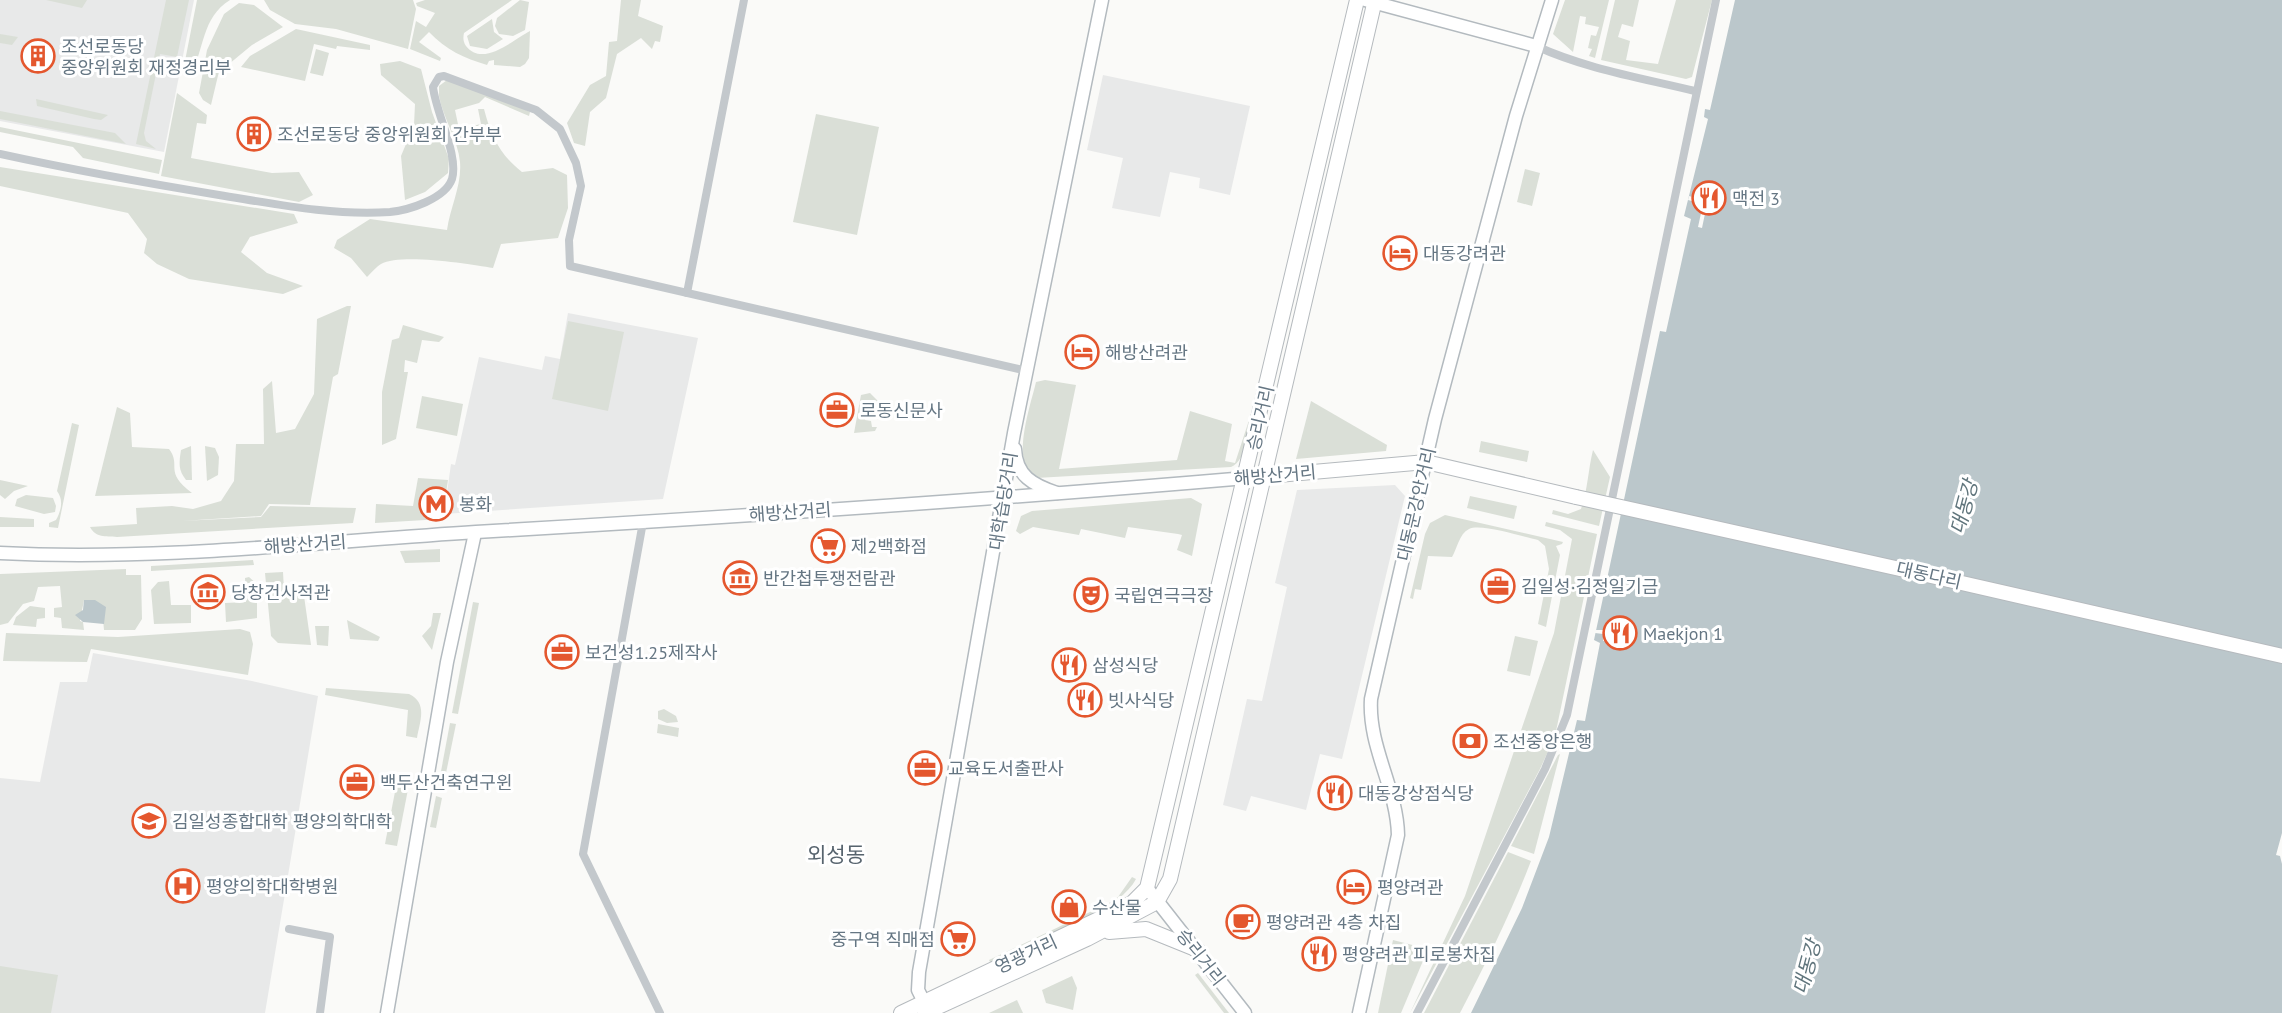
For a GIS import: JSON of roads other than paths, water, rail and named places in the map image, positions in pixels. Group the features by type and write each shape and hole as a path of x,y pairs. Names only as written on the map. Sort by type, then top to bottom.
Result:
{"main road":[{"name":"대학습당거리","path":"925,1007 918,984 925,927 1014,433 1102,0"},
{"name":"승리거리","path":"1245,1013 1198,950 1147,888 1246,478 1357,0"},
{"name":"대동문강안거리","path":"1359,1013 1398,835 1397,816 1372,735 1371,699 1435,419 1536,46 1552,0"},
{"name":"승리거리","path":"1157,902 1170,879 1179,844 1371,1"},
{"path":"1371,1 1536,46"},
{"path":"1014,433 1015,457 1020,472 1035,485 1061,494"},
{"name":"해방산거리","path":"0,554 146,553 1003,499 1426,462 1576,497"},
{"name":"대동다리","path":"1576,497 2282,656"},
{"path":"387,1013 447,662 475,532"},
{"name":"영광거리","path":"925,1007 1132,903 1147,888"},
{"name":"영광거리","path":"901,1013 925,1007 1087,939 1157,902"},
{"path":"1087,939 1115,930 1146,929 1198,950"}],"street":[{"path":"687,293 744,0"},
{"path":"1418,1013 1545,769 1567,714 1695,91 1716,0"},
{"path":"1536,46 1569,59 1695,91"},
{"path":"0,154 90,173 288,207 343,212 392,212 415,206 436,196 451,180 453,164 438,116 433,87 439,77 444,76 536,110 560,129 576,163 581,186 569,240 570,266 1027,370"},
{"path":"643,522 583,854 660,1013"},
{"path":"289,929 330,937 320,1013"}],"water":[{"name":"대동강","path":"1735,0 2282,0 2282,833 2276,855 2280,856 2282,864 2282,1013 1471,1013 1522,908 1549,837 1577,720 1585,721 1600,643 1594,640 1660,331 1666,332 1691,219 1684,216 1708,119 1704,117 1705,109 1710,110"},
{"path":"84,600 95,600 106,607 104,624 83,622 75,615 83,610"}],"place":[{"name":"조선로동당 중앙위원회 재정경리부","path":"38,56"},
{"name":"조선로동당 중앙위원회 간부부","path":"254,134"},
{"name":"맥전 3","path":"1709,198"},
{"name":"대동강려관","path":"1400,253"},
{"name":"해방산려관","path":"1082,352"},
{"name":"로동신문사","path":"837,410"},
{"name":"봉화","path":"436,504"},
{"name":"제2백화점","path":"828,546"},
{"name":"반간첩투쟁전람관","path":"740,578"},
{"name":"김일성·김정일기금","path":"1498,586"},
{"name":"당창건사적관","path":"208,592"},
{"name":"국립연극극장","path":"1091,595"},
{"name":"Maekjon 1","path":"1620,633"},
{"name":"보건성1.25제작사","path":"562,652"},
{"name":"삼성식당","path":"1069,665"},
{"name":"빗사식당","path":"1085,700"},
{"name":"조선중앙은행","path":"1470,741"},
{"name":"교육도서출판사","path":"925,768"},
{"name":"백두산건축연구윈","path":"357,782"},
{"name":"대동강상점식당","path":"1335,793"},
{"name":"김일성종합대학 평양의학대학","path":"149,821"},
{"name":"평양의학대학병원","path":"183,886"},
{"name":"평양려관","path":"1354,887"},
{"name":"수산물","path":"1069,907"},
{"name":"평양려관 4층 차집","path":"1243,922"},
{"name":"중구역 직매점","path":"958,939"},
{"name":"평양려관 피로봉차집","path":"1319,954"}],"district":[{"name":"외성동","path":"836,854"}]}
